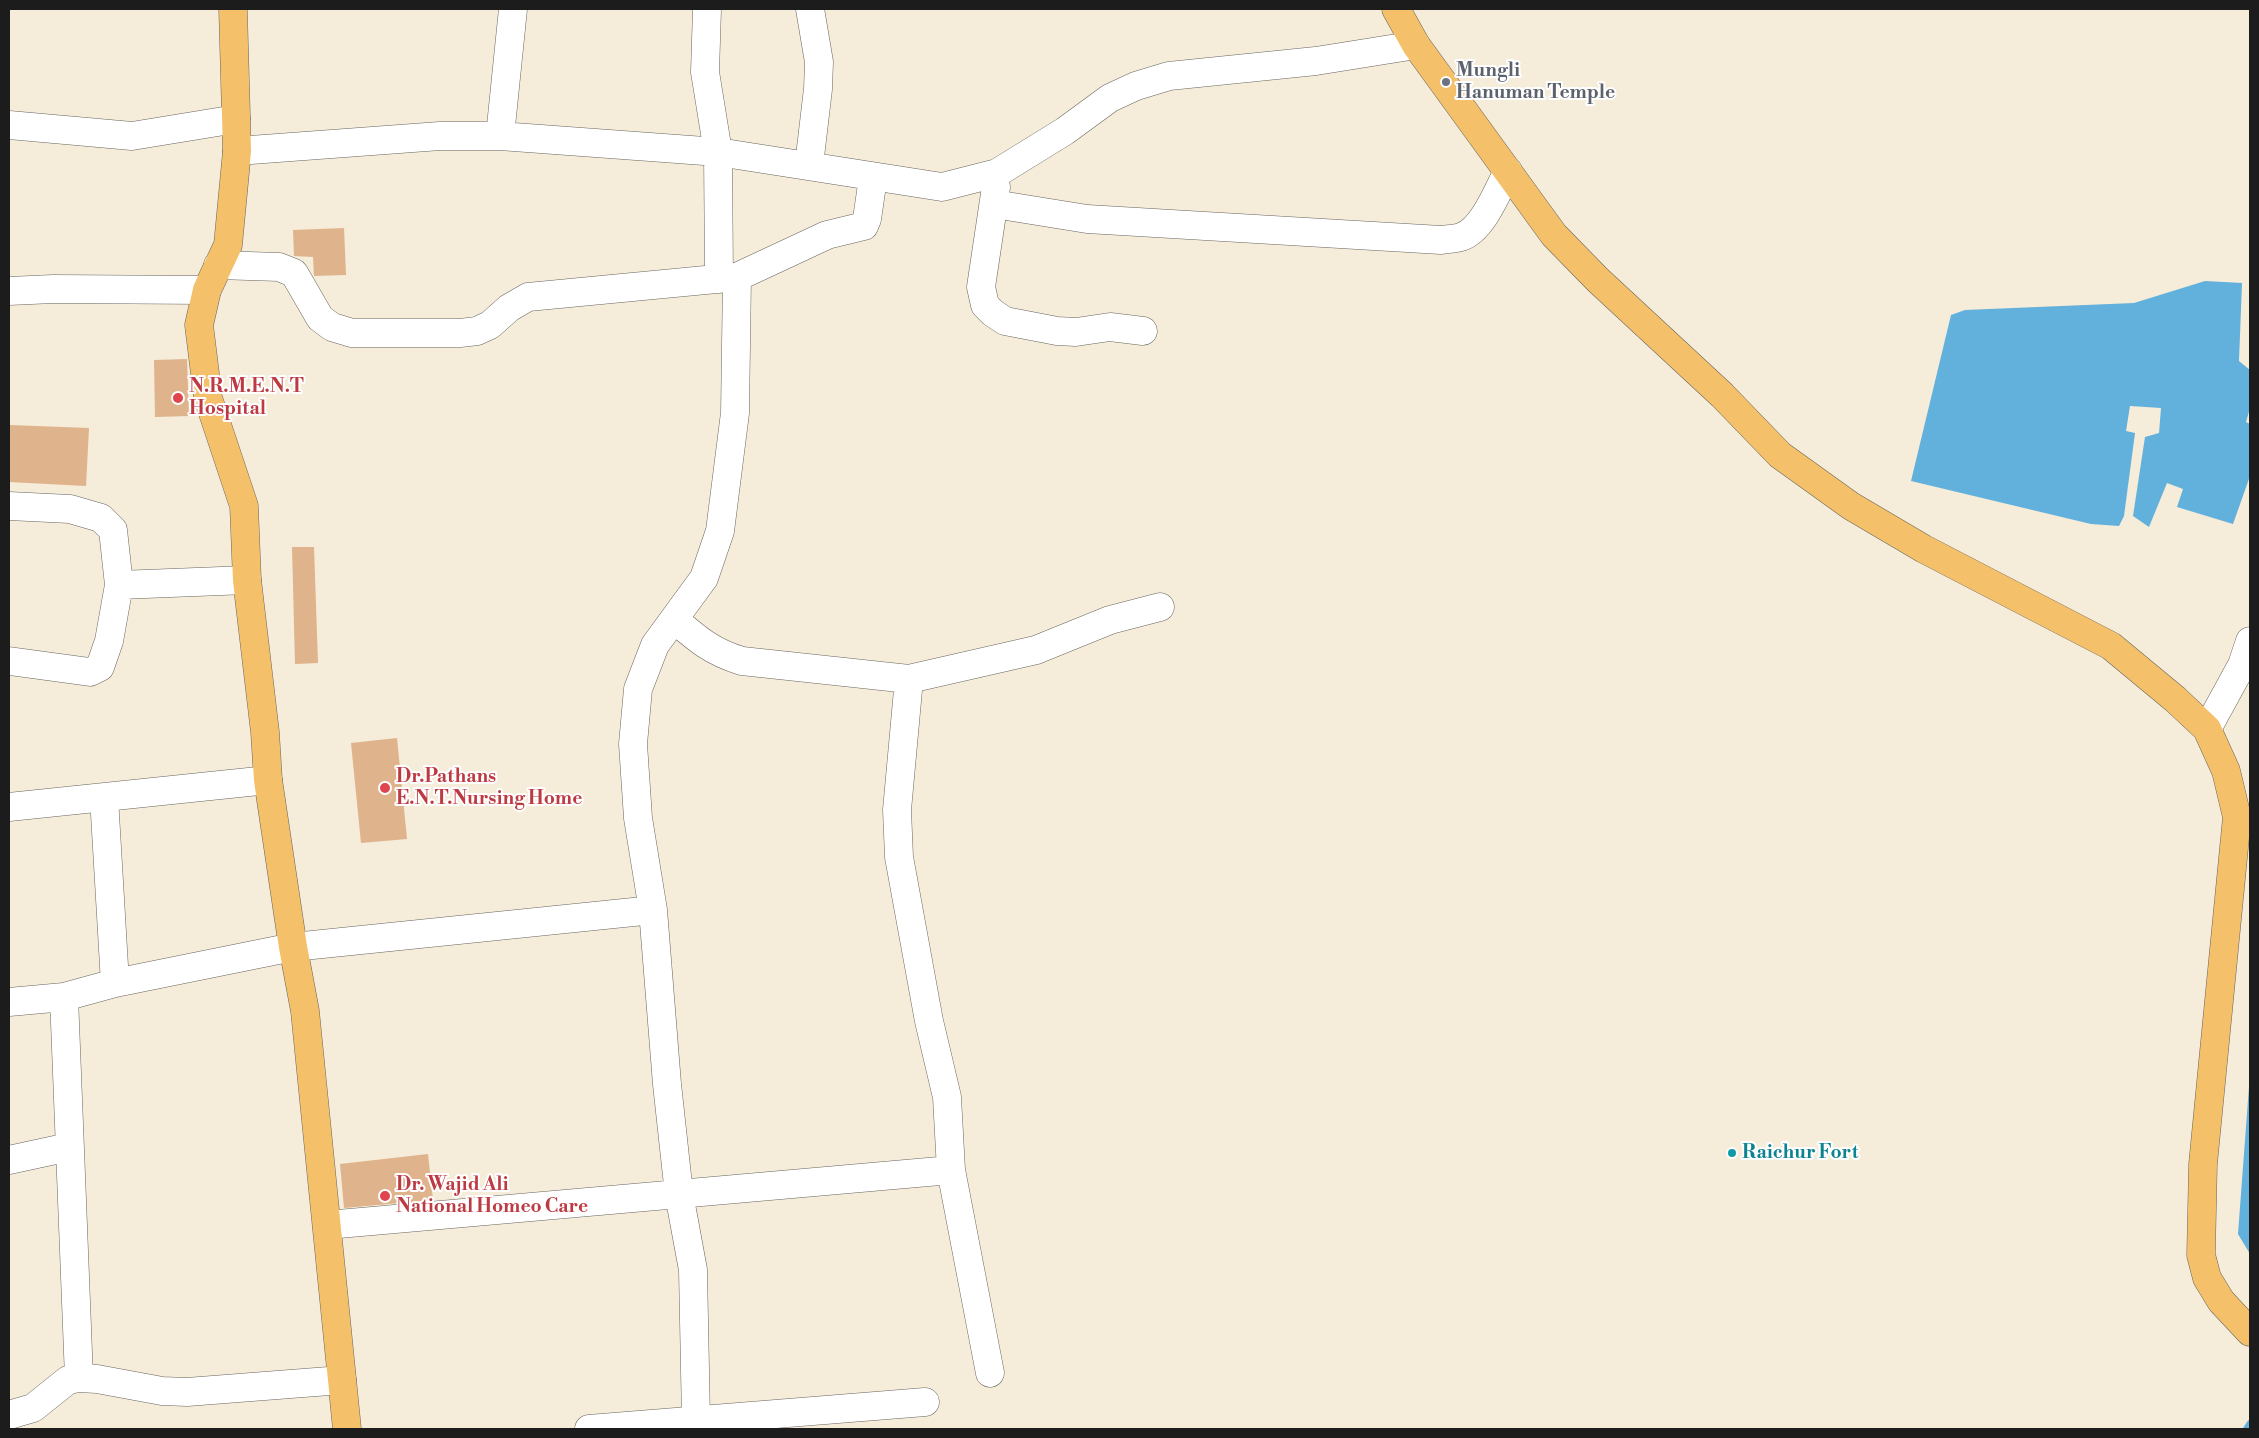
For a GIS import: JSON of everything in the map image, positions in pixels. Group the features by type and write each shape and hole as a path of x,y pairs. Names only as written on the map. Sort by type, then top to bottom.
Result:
{"main road":[{"path":"233,9 237,151 228,245 207,290 198,325 208,398 244,506 247,580 265,732 268,780 293,947 305,1011 346,1429"},
{"path":"1396,9 1416,45 1554,235 1598,280 1722,395 1780,455 1851,506 1924,549 2111,646 2208,729 2226,771 2237,817 2203,1164 2201,1255 2207,1278 2221,1301 2250,1332"}],"street":[{"path":"500,136 513,9"},
{"path":"700,1424 693,1270 679,1194 667,1084 653,910 638,818 633,744 638,689 655,645 704,578 720,531 735,414 728,278 718,152 706,72 707,9"},
{"path":"809,165 818,89 819,62 810,9"},
{"path":"237,151 440,136 500,136 718,152 809,165 873,178 942,187 997,173 1065,131 1110,98 1160,78 1316,61 1416,45"},
{"path":"9,125 132,136 236,119"},
{"path":"994,204 1087,219 1441,240 1461,237 1472,232 1482,219 1508,171"},
{"path":"997,173 981,287 986,304 993,313 1004,321 1057,331 1076,332 1110,327 1143,331"},
{"path":"218,265 279,267 294,273 320,318 332,328 352,333 469,332 490,325 509,308 528,297 728,278 827,235 864,226 867,219 873,178"},
{"path":"9,291 53,288 207,290"},
{"path":"9,506 70,508 101,518 113,530 119,585 108,641 100,667 90,672 9,661"},
{"path":"119,585 247,580"},
{"path":"674,620 704,645 721,655 742,661 909,679 1036,650 1110,620 1160,607"},
{"path":"2208,729 2242,666 2250,641"},
{"path":"909,679 897,810 899,857 929,1021 947,1098 951,1170 990,1373"},
{"path":"9,807 268,780"},
{"path":"104,797 115,983"},
{"path":"9,1002 64,996 115,983 293,947 653,910"},
{"path":"64,996 79,1378"},
{"path":"9,1160 69,1147"},
{"path":"327,1225 951,1170"},
{"path":"9,1415 33,1408 68,1380 79,1378 97,1379 162,1391 187,1392 342,1380"},
{"path":"589,1429 700,1424 925,1402"}],"water":[{"path":"2205,281 2242,283 2239,361 2250,370 2250,408 2246,422 2250,424 2250,476 2233,524 2177,507 2183,489 2167,483 2149,527 2133,516 2145,437 2159,433 2161,408 2130,406 2126,431 2135,433 2124,516 2119,526 2091,524 1911,481 1951,315 1965,310 2134,303"},
{"path":"2250,1073 2250,1254 2238,1234"}],"building":[{"path":"344,228 346,275 314,276 313,257 294,256 293,230"},
{"path":"187,359 189,416 155,417 154,360"},
{"path":"9,425 89,428 86,486 9,482"},
{"path":"292,547 314,547 318,663 295,664"},
{"path":"397,738 407,839 361,843 351,743"},
{"path":"428,1154 433,1200 344,1208 340,1164"}],"waterway":[{"path":"2246,1429 2250,1423"}],"place":[{"name":"Mungli Hanuman Temple","path":"1446,82"},
{"name":"N.R.M.E.N.T Hospital","path":"178,398"},
{"name":"Dr.Pathans E.N.T.Nursing Home","path":"385,788"},
{"name":"Raichur Fort","path":"1732,1153"},
{"name":"Dr. Wajid Ali National Homeo Care","path":"385,1196"}]}
